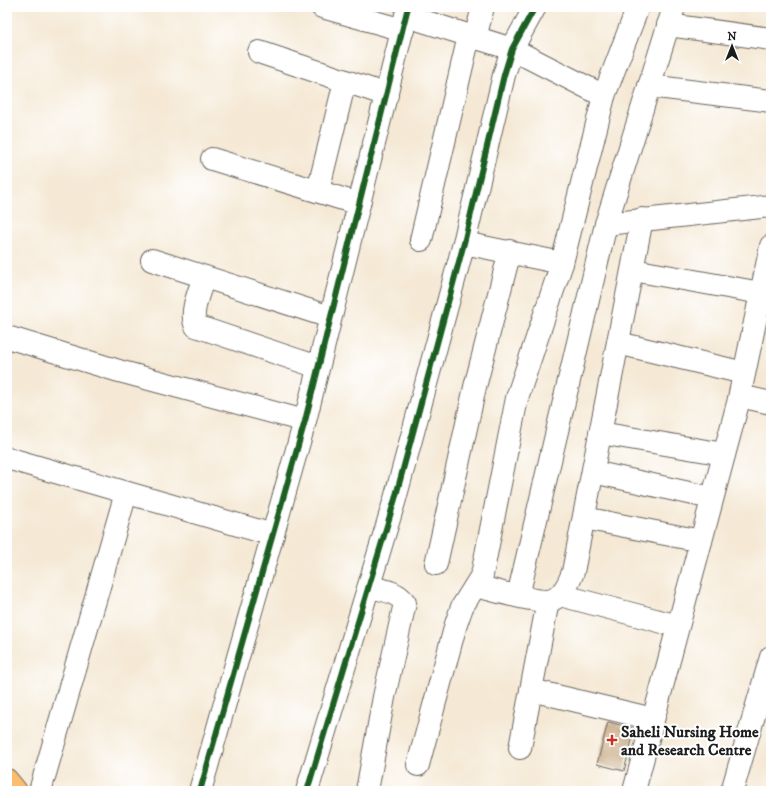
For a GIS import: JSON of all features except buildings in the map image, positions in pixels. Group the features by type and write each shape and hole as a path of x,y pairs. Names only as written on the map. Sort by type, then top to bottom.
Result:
{"main road":[{"path":"7,780 16,791"}],"street":[{"path":"322,7 406,18 512,49 604,96"},
{"path":"420,240 472,37 482,7"},
{"path":"307,791 397,492 464,243 504,75 512,49 535,7"},
{"path":"418,765 456,624 462,607 482,575 517,398 562,263 604,96 638,7"},
{"path":"518,596 606,224 671,16 771,39"},
{"path":"200,791 305,421 406,18"},
{"path":"259,52 387,95"},
{"path":"318,191 345,81"},
{"path":"648,86 771,101"},
{"path":"212,159 359,204"},
{"path":"606,224 771,206"},
{"path":"520,748 531,690 554,598 568,586 573,572 642,219"},
{"path":"464,243 510,251 562,263"},
{"path":"634,791 740,396 771,246"},
{"path":"436,564 475,386 510,251"},
{"path":"152,260 330,317"},
{"path":"633,270 761,293"},
{"path":"204,276 194,311 194,321 196,326 318,367"},
{"path":"7,337 119,371 305,421"},
{"path":"618,343 744,373"},
{"path":"740,396 771,403"},
{"path":"600,433 724,454"},
{"path":"9,464 126,493 273,535"},
{"path":"593,472 712,498"},
{"path":"40,791 126,493"},
{"path":"584,518 701,541"},
{"path":"476,586 518,596 554,598 678,626"},
{"path":"367,791 384,697 405,603 401,597 393,593 369,587"},
{"path":"732,791 771,657"},
{"path":"531,690 653,719"}],"cycle path":[{"path":"200,791 305,421 408,7"},
{"path":"307,791 395,499 464,243 504,75 512,49 535,7"}],"place":[{"name":"Saheli Nursing Home and Research Centre","path":"612,740"}]}
